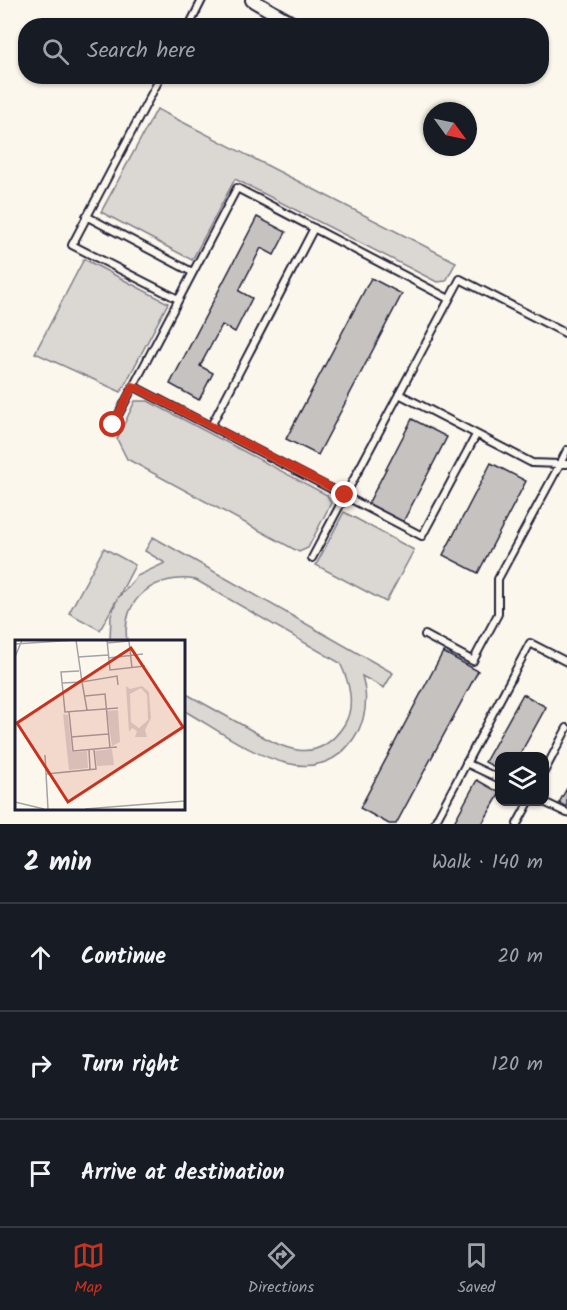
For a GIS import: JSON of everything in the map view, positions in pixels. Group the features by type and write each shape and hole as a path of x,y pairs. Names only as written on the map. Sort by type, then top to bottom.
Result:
{"street":[{"path":"252,0 283,18"}],"lane":[{"path":"193,18 202,0"},
{"path":"157,84 72,245 178,299"},
{"path":"113,425 237,188 449,299"},
{"path":"86,216 192,272"},
{"path":"211,426 314,228"},
{"path":"312,558 460,279 567,334"},
{"path":"133,386 422,537 476,435"},
{"path":"399,394 532,463 563,464"},
{"path":"425,635 473,661 498,614 498,579 563,464 567,450"},
{"path":"434,824 530,643 567,662"},
{"path":"549,762 567,728"},
{"path":"466,763 495,777"},
{"path":"549,804 567,813"},
{"path":"518,824 527,806"}],"shaded area":[{"path":"157,109 456,262 446,281 437,282 235,179 192,260 101,212"},
{"path":"84,259 168,303 121,392 35,353"},
{"path":"135,401 148,401 327,495 331,503 308,548 299,552 127,459 117,439"},
{"path":"344,512 414,550 386,602 316,565"},
{"path":"153,537 393,673 384,688 362,676 366,700 362,723 354,738 336,757 316,765 293,765 270,758 246,747 184,711 184,693 270,741 296,750 309,750 321,747 333,739 344,725 350,710 350,694 340,663 196,580 168,581 144,592 129,612 126,626 127,640 110,639 111,616 117,599 100,630 69,613 104,548 135,565 118,598 137,576 165,563 145,551"}],"building":[{"path":"257,217 286,232 274,255 261,248 239,291 252,298 235,332 222,325 200,366 213,373 199,400 170,384"},
{"path":"371,278 402,294 318,455 286,439"},
{"path":"412,419 447,437 403,522 368,504"},
{"path":"491,463 526,481 478,573 443,555"},
{"path":"443,652 478,671 396,824 389,824 360,808"},
{"path":"523,694 546,707 521,752 495,752 495,767 485,762"},
{"path":"477,780 495,790 495,802 482,824 453,824"},
{"path":"567,788 567,807 559,803"}],"route":[{"path":"113,425 133,386 345,495"}]}
